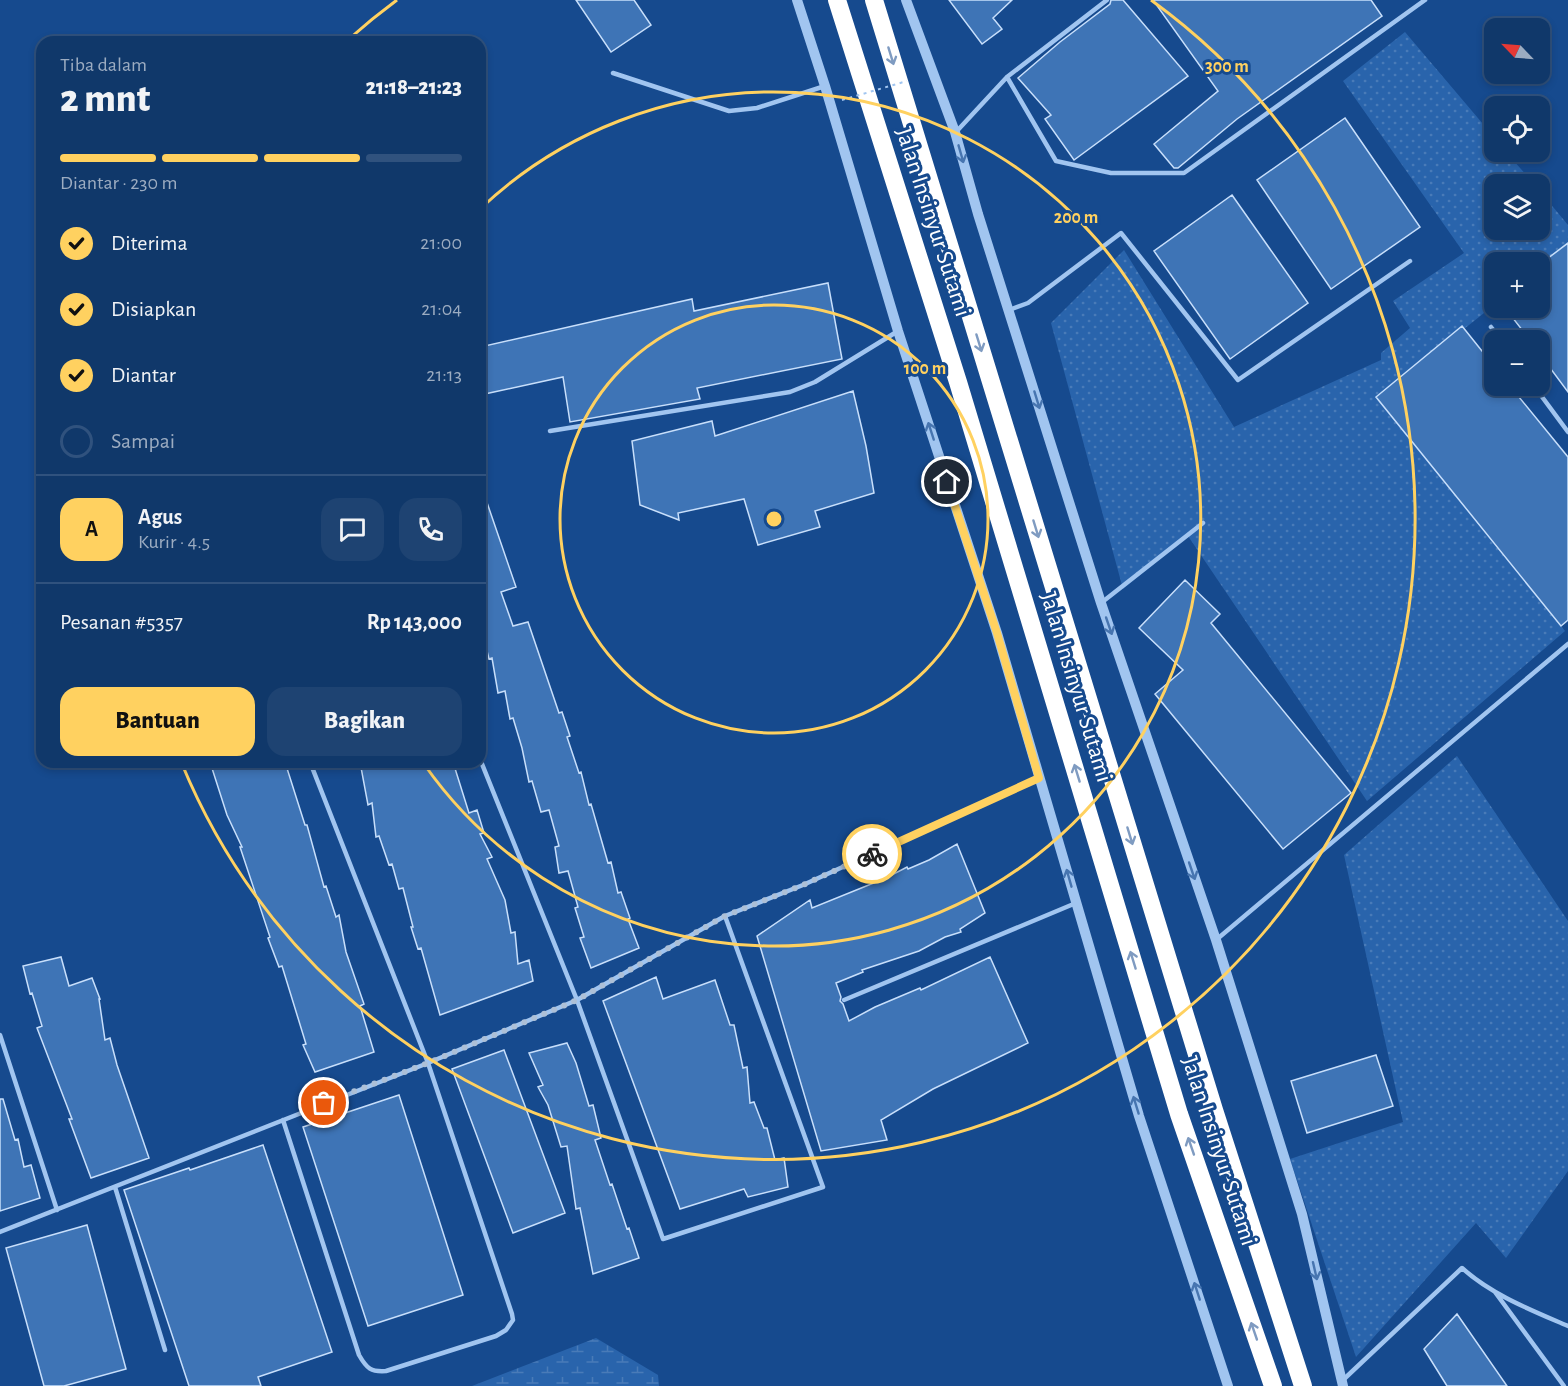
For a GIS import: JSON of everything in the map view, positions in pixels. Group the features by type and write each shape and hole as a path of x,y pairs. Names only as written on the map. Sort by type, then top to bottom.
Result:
{"highway":[{"name":"Jalan Insinyur Sutami","path":"837,0 958,382 1179,1114 1273,1386"},
{"name":"Jalan Insinyur Sutami","path":"874,0 1214,1110 1303,1386"}],"street":[{"path":"796,0 825,86 898,331 997,633 1139,1116 1228,1386"},
{"path":"906,0 955,132 978,214 1101,603 1216,940 1302,1214 1342,1384"}],"lane":[{"path":"955,132 966,123 1007,77 1107,0"},
{"path":"1007,77 1056,161 1111,172 1184,173 1425,0"},
{"path":"613,73 729,111 758,108 825,86"},
{"path":"1009,310 1028,303 1121,233 1238,380 1410,261"},
{"path":"550,431 790,392 814,382 898,331"},
{"path":"1541,396 1568,432"},
{"path":"1101,603 1203,524"},
{"path":"1216,940 1568,644"},
{"path":"283,1120 359,1355 366,1368 374,1372 386,1371 496,1336 506,1330 513,1320 428,1063 312,768"},
{"path":"484,768 577,1000 663,1239 823,1187 725,916"},
{"path":"0,1232 428,1063 577,1000 725,916 803,885 1039,778"},
{"path":"844,1000 1076,903"},
{"path":"0,1035 57,1210"},
{"path":"115,1187 165,1350"},
{"path":"1342,1384 1462,1268 1478,1282 1524,1307 1568,1326"},
{"path":"1494,1290 1564,1386"}],"path":[{"path":"842,100 907,81"}],"green space":[{"path":"1405,32 1484,125 1484,162 1515,162 1525,174 1484,174 1484,240 1550,240 1550,203 1568,225 1568,247 1550,261 1550,252 1484,252 1484,313 1379,397 1565,631 1367,801 1188,536 1123,589 1051,323 1124,250 1234,427 1381,360 1381,353 1410,328 1393,301 1464,253 1343,81"},
{"path":"1457,756 1568,921 1568,1171 1506,1258 1476,1223 1356,1357 1290,1159 1403,1122 1344,855"},
{"path":"596,1338 658,1375 659,1386 472,1386"}],"building":[{"path":"576,0 634,0 651,25 611,52"},
{"path":"949,0 1012,0 993,18 1002,29 982,44"},
{"path":"1111,0 1123,0 1188,76 1074,160 1045,119 1051,115 1018,78 1110,4"},
{"path":"1153,0 1371,0 1382,16 1237,119 1178,168 1174,168 1154,144 1218,91"},
{"path":"1345,118 1420,227 1331,289 1257,180"},
{"path":"1232,195 1308,303 1230,359 1154,251"},
{"path":"1568,243 1568,392 1550,368 1550,330 1522,330 1513,318 1550,318 1550,257"},
{"path":"828,283 842,359 697,388 700,399 570,422 563,377 486,394 486,346 692,299 694,311"},
{"path":"1462,326 1484,354 1484,396 1518,396 1568,457 1568,620 1561,626 1376,397"},
{"path":"853,391 874,493 815,511 820,527 758,545 744,499 678,513 679,520 640,505 632,441 712,421 715,436"},
{"path":"486,500 516,587 501,592 513,626 528,622 559,713 562,712 570,736 567,737 579,773 581,772 589,805 591,804 608,863 611,862 618,893 621,892 639,948 591,968 580,938 584,937 575,908 578,907 568,871 559,873 555,847 559,846 549,810 541,812 532,781 529,782 513,718 510,719 505,691 498,693 492,658 489,659 486,647"},
{"path":"1185,580 1220,614 1211,623 1351,793 1283,849 1155,694 1183,670 1139,628"},
{"path":"212,768 287,768 305,825 307,825 324,887 326,886 336,917 339,915 346,952 364,1004 360,1006 374,1052 315,1072 303,1045 306,1044 282,966 279,967 268,938 270,937 240,847 242,847 227,815"},
{"path":"361,768 455,768 469,813 477,810 484,833 480,834 492,857 487,859 505,900 511,933 515,932 518,964 529,960 533,981 440,1015 421,948 418,949 411,927 413,927 403,888 399,889 392,864 389,865 379,836 376,837 372,803 368,805"},
{"path":"957,844 985,913 960,929 961,932 945,937 919,951 862,970 863,972 836,983 841,997 840,1001 849,1021 875,1007 920,988 921,990 990,957 1028,1043 933,1089 881,1120 887,1140 821,1151 757,936 810,900 812,908 907,867 908,869 929,860"},
{"path":"61,957 69,986 92,978 100,999 105,1040 110,1038 149,1158 91,1178 69,1119 72,1119 37,1028 42,1026 23,966"},
{"path":"656,977 663,999 715,980 730,1025 734,1025 743,1068 747,1067 750,1103 754,1102 764,1128 767,1128 775,1160 784,1158 788,1187 748,1197 744,1189 680,1209 603,1001"},
{"path":"567,1043 576,1063 589,1106 593,1105 601,1138 595,1140 639,1258 593,1274 580,1208 576,1209 567,1146 561,1147 548,1105 538,1087 543,1085 529,1053"},
{"path":"504,1050 565,1213 513,1233 452,1069"},
{"path":"1376,1055 1393,1106 1307,1133 1291,1081"},
{"path":"399,1095 463,1295 368,1326 303,1127"},
{"path":"0,1099 3,1099 15,1140 18,1139 24,1167 31,1165 40,1198 0,1211"},
{"path":"263,1145 332,1352 258,1377 261,1386 189,1386 124,1190"},
{"path":"87,1225 126,1369 64,1386 44,1386 6,1248"},
{"path":"1457,1314 1507,1386 1447,1386 1424,1349"}],"way so far":[{"path":"324,1103 428,1063 577,1000 725,916 872,854"}],"route":[{"path":"872,854 1039,778 997,633 947,482"}]}
